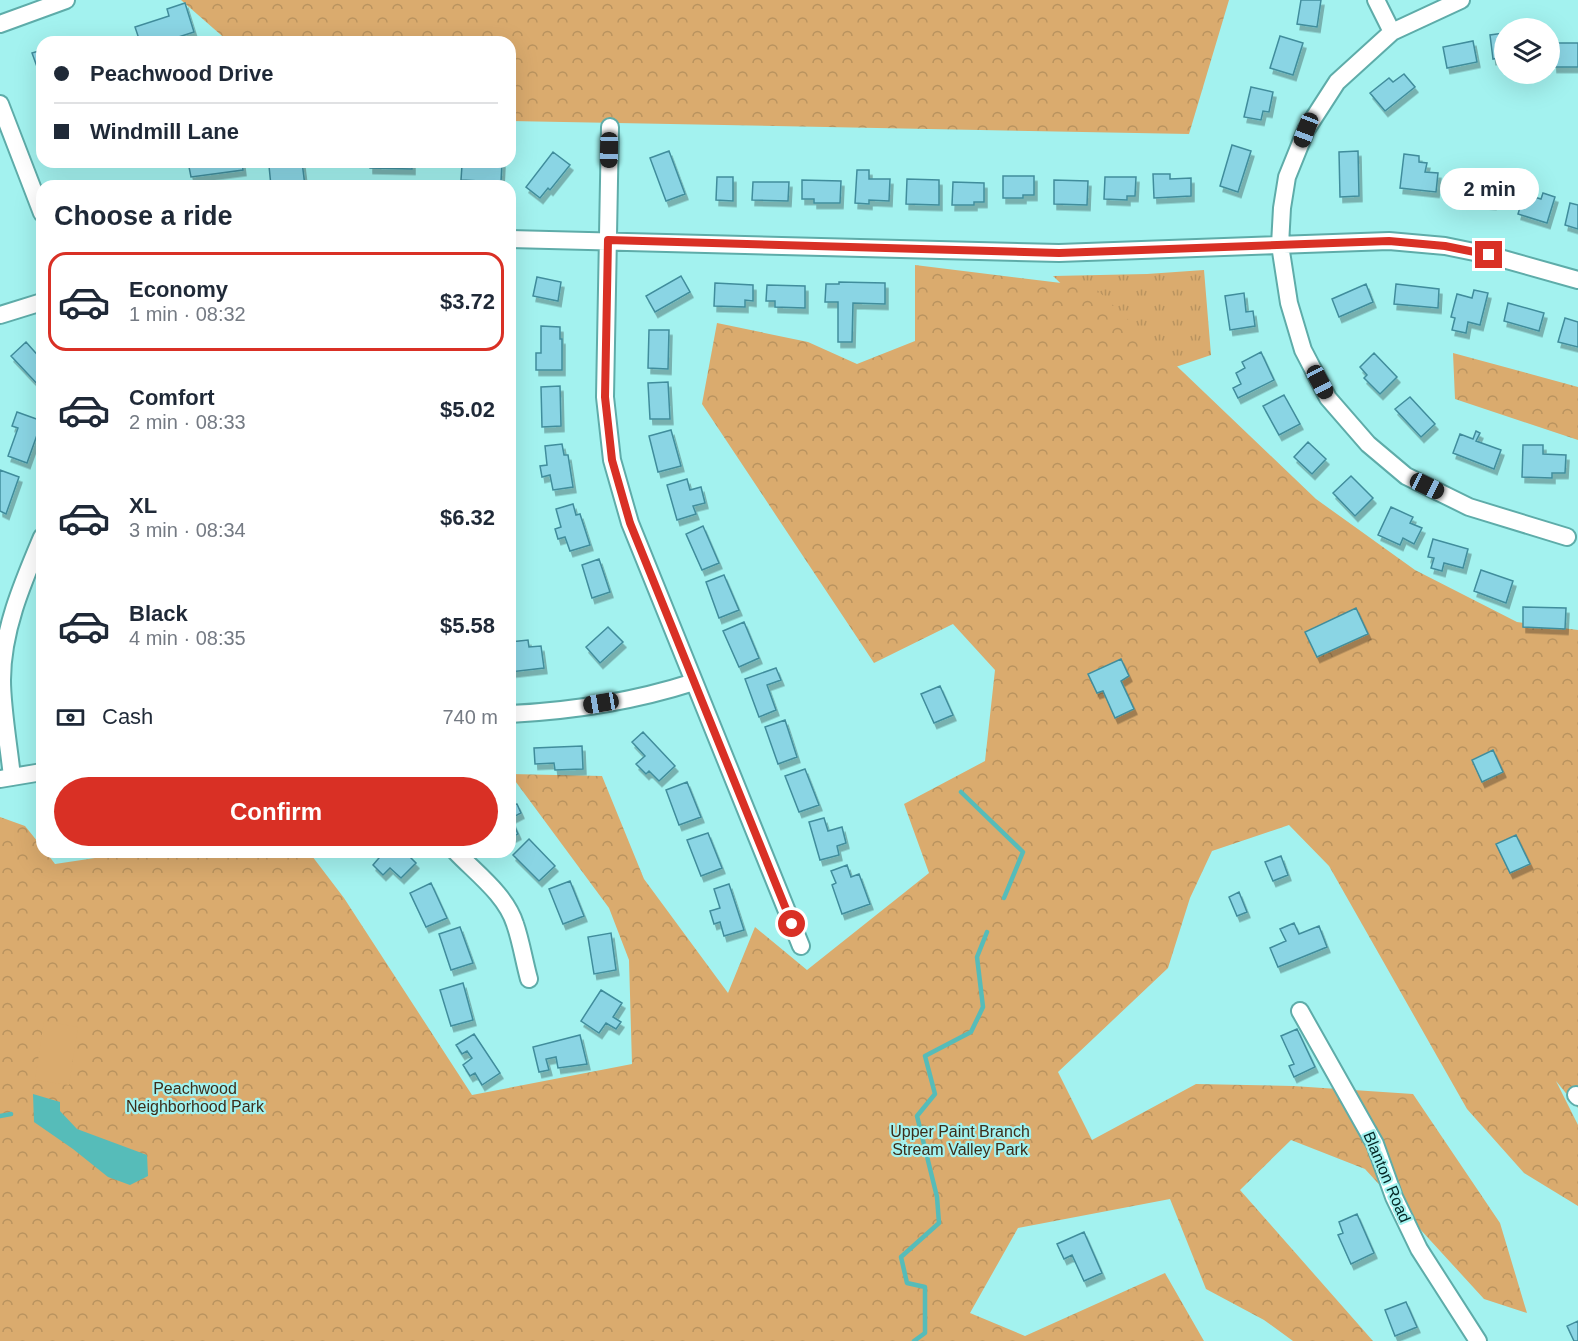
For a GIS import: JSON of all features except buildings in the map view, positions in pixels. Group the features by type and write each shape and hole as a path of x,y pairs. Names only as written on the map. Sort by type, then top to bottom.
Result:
{"street":[{"path":"0,24 66,0"},
{"path":"1376,0 1392,32"},
{"path":"1461,0 1392,32 1337,82 1306,130 1287,177 1281,208 1280,244 1289,303 1303,350 1328,398 1368,444 1406,476 1469,507 1567,537"},
{"path":"0,104 36,197"},
{"path":"610,127 605,397 612,460 630,523 801,946"},
{"path":"516,239 1059,253 1389,241 1445,246 1489,255 1578,280"},
{"path":"0,315 36,304"},
{"path":"36,552 22,586 8,633 2,680 6,778 36,773"},
{"path":"516,714 550,711 618,700 694,682"},
{"path":"462,858 497,895 515,922 529,979"},
{"name":"Blanton Road","path":"1300,1011 1375,1144 1394,1197 1419,1249 1478,1341"}],"green space":[{"path":"181,0 1229,0 1189,134 516,121 516,36 222,36"},
{"path":"915,265 1094,287 1316,499 1415,570 1517,622 1578,630 1578,1108 1556,1081 1578,1125 1578,1206 1524,1173 1467,1109 1329,866 1289,825 1212,851 1190,898 1168,968 1058,1072 1092,1140 1196,1084 1293,1086 1413,1094 1500,1223 1527,1313 1484,1299 1365,1169 1291,1140 1240,1190 1373,1341 1293,1341 1264,1320 1206,1289 1170,1199 1018,1228 970,1313 1025,1336 1165,1273 1204,1341 0,1341 0,817 25,826 36,840 36,858 50,858 55,864 95,858 314,858 344,898 472,1095 632,1064 629,960 609,908 516,782 516,774 602,776 644,879 728,993 755,927 807,970 929,873 904,804 985,761 995,670 953,624 874,663 702,404 717,323 808,342 857,364 915,341"},
{"path":"1204,270 1211,355 1155,374 1053,276 1147,274"},
{"path":"1453,353 1578,387 1578,440 1455,399"},
{"path":"44,1021 78,1027 69,1085 35,1080"}],"water":[{"path":"33,1094 60,1102 60,1111 77,1129 147,1155 148,1176 130,1185 108,1177 34,1122"}],"waterway":[{"path":"961,792 1023,852 1004,898"},
{"path":"914,1341 925,1333 925,1287 907,1283 901,1257 939,1223 937,1197 917,1116 935,1094 925,1056 971,1032 983,1007 977,957 987,932"},
{"path":"0,1116 11,1114"}],"route":[{"path":"792,924 630,523 612,460 605,397 608,240 1059,253 1389,241 1445,246 1489,255"}],"park label":[{"name":"Peachwood Neighborhood Park","path":"195,1097"},
{"name":"Upper Paint Branch Stream Valley Park","path":"960,1140"}]}
